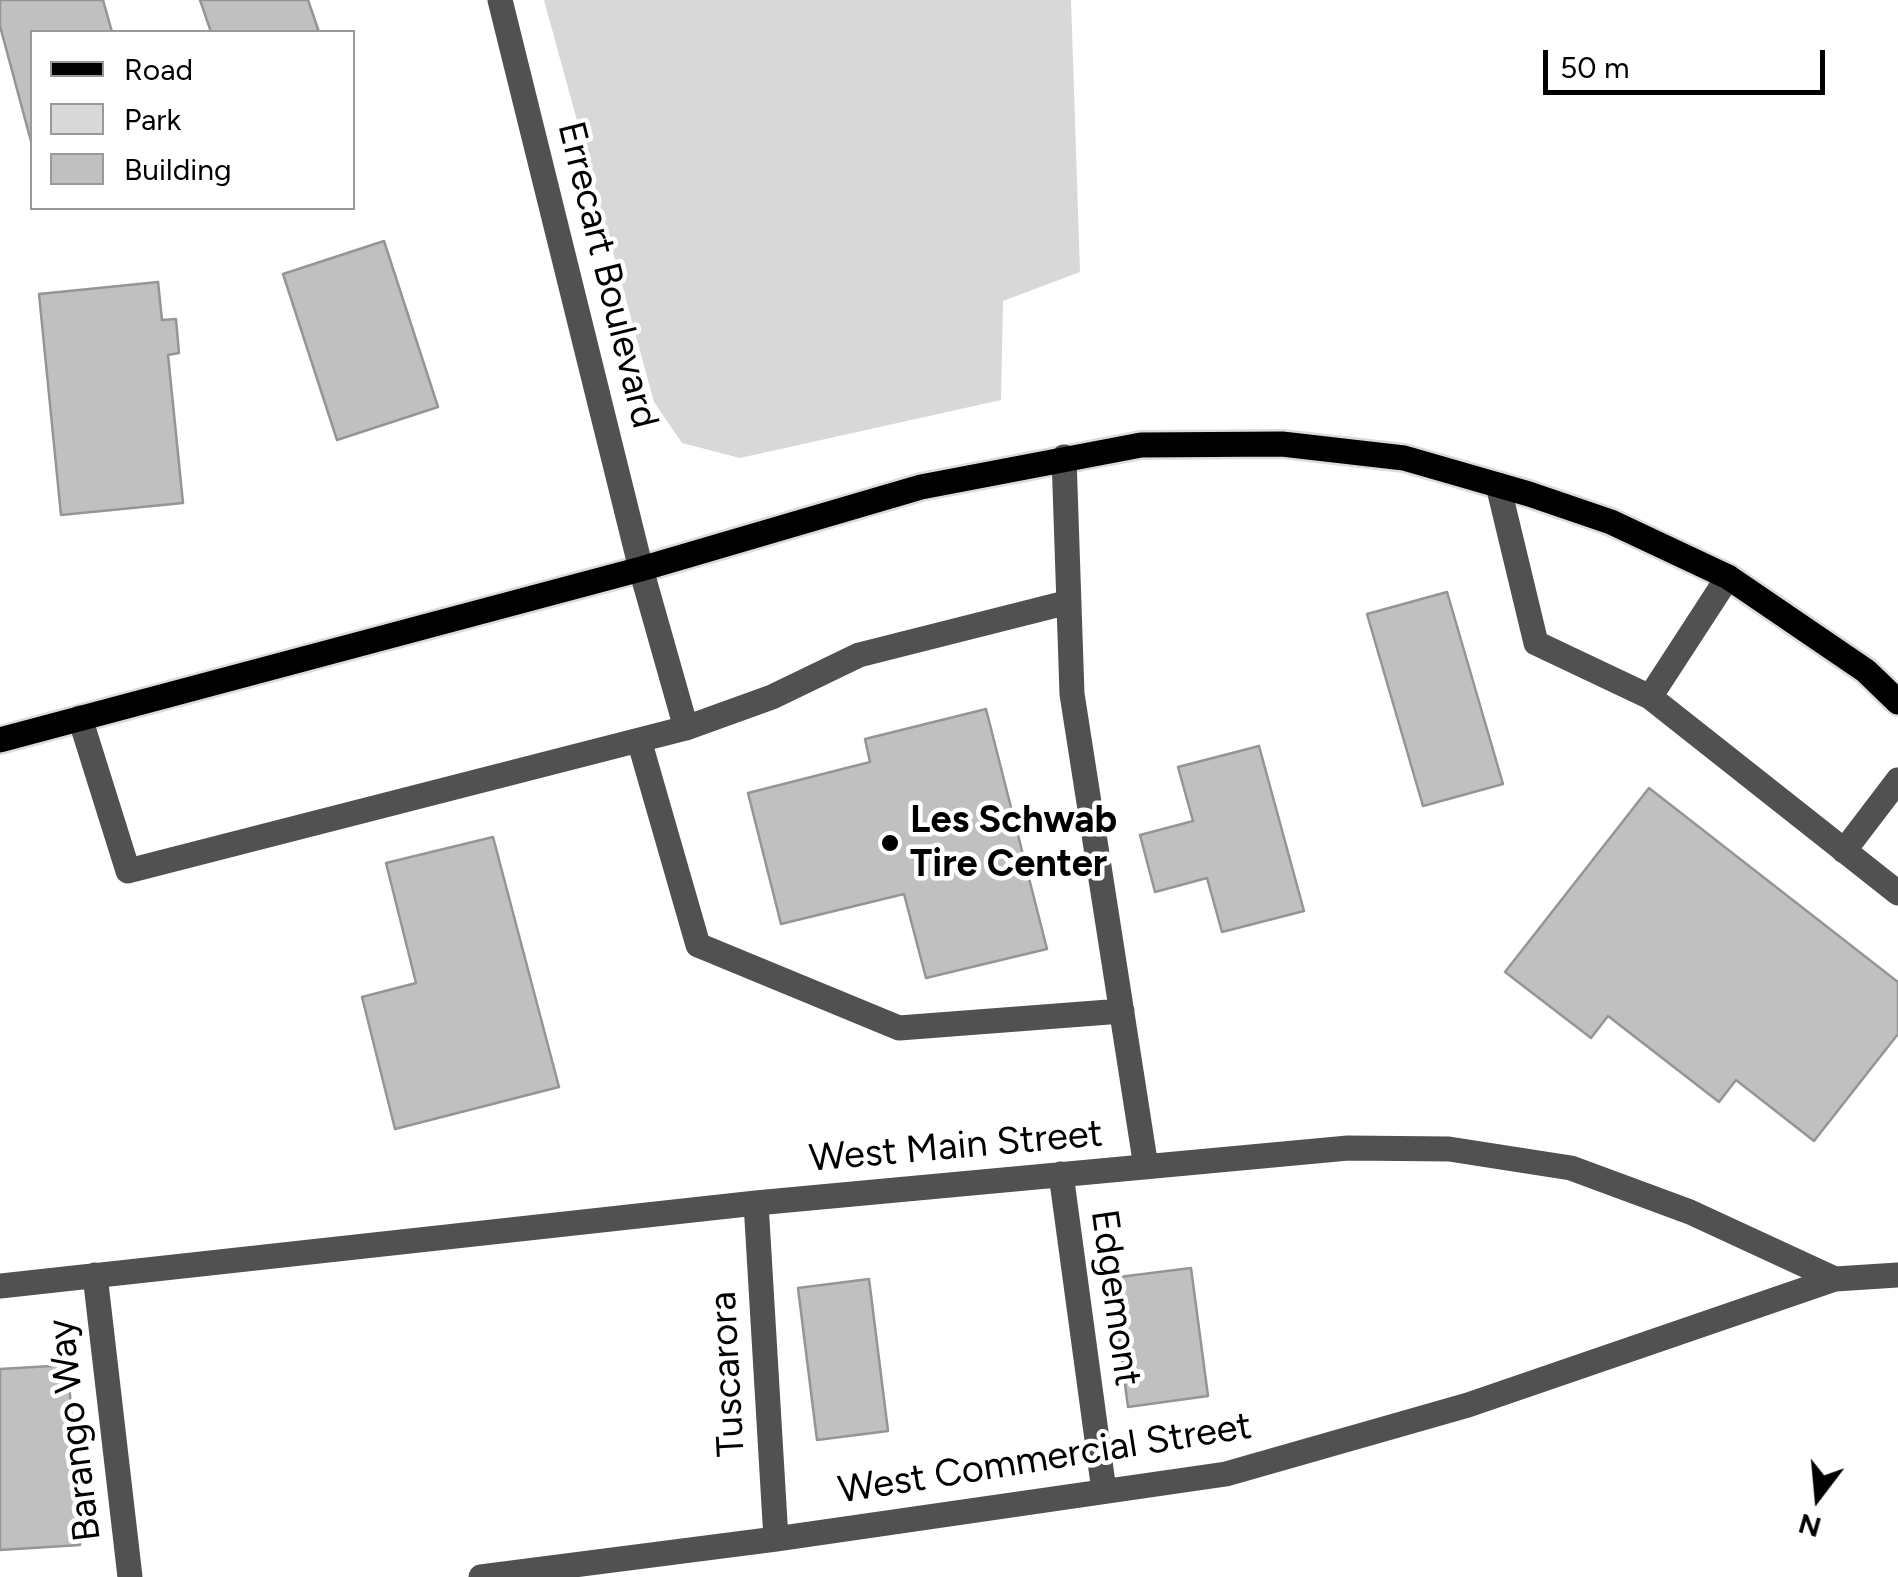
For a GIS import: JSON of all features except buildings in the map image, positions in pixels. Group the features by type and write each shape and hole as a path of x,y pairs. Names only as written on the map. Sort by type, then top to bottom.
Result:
{"main road":[{"path":"0,740 640,569 921,487 1142,445 1282,444 1404,458 1611,522 1728,577 1866,670 1898,702"}],"street":[{"name":"Errecart Boulevard","path":"500,0 640,569 686,728"},
{"path":"1064,457 1072,694 1146,1166"},
{"path":"1498,485 1536,643 1650,696 1898,893"},
{"path":"1650,696 1728,577"},
{"path":"80,718 128,871 686,728 772,697 859,655 1069,602"},
{"path":"639,740 698,945 899,1028 1122,1011"},
{"path":"1844,851 1898,780"},
{"name":"West Main Street","path":"0,1286 756,1203 1348,1148 1449,1150 1571,1168 1690,1212 1835,1279 1898,1275"},
{"name":"Edgemont","path":"1060,1174 1104,1492"},
{"name":"Tuscarora","path":"756,1203 776,1540"},
{"name":"Barango Way","path":"95,1275 130,1577"},
{"name":"West Commercial Street","path":"481,1577 776,1540 1226,1474 1468,1405 1835,1279"}],"green space":[{"path":"544,0 1071,0 1080,272 1003,301 1001,400 740,458 682,443 654,402"}],"place":[{"name":"Les Schwab Tire Center","path":"890,843"}]}
